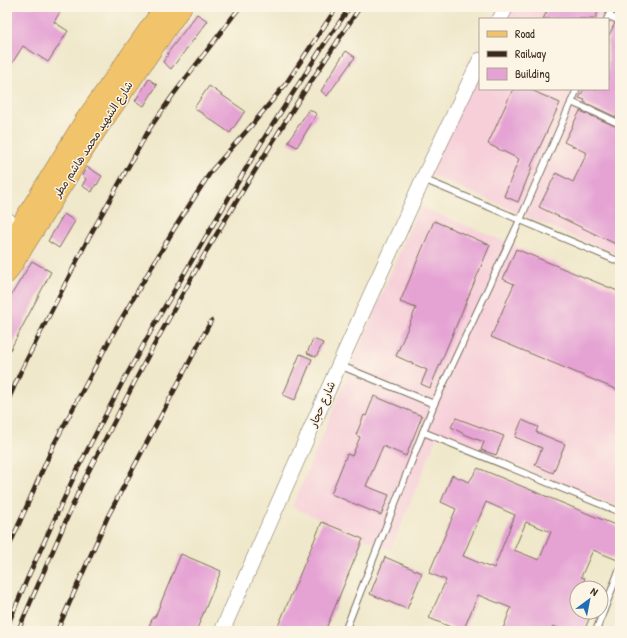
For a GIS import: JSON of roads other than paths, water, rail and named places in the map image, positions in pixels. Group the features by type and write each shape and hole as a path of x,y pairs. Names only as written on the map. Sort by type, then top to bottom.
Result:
{"main road":[{"name":"شارع الشهيد محمد هاشم مطر","path":"7,247 84,121 164,7"},
{"name":"شارع الشهيد محمد هاشم مطر","path":"7,274 19,228 97,130 182,7"}],"street":[{"path":"500,18 506,7"},
{"name":"شارع حجار","path":"222,631 423,178 479,62"}],"lane":[{"path":"613,7 608,17 620,21"},
{"path":"345,631 434,404 520,220 577,90"},
{"path":"571,102 620,124"},
{"path":"423,178 620,262"},
{"path":"339,365 434,404"},
{"path":"423,432 620,512"},
{"path":"596,631 620,568"}],"railway":[{"path":"7,403 20,373 88,239 150,128 173,95 240,7"},
{"path":"7,551 54,444 116,328 174,229 212,170 285,85 337,7"},
{"path":"7,627 28,577 78,468 121,385 161,313 261,143 323,46 350,7"},
{"path":"18,631 81,486 148,356 207,250 248,182 295,106 360,7"},
{"path":"57,631 108,516 211,321"}]}
